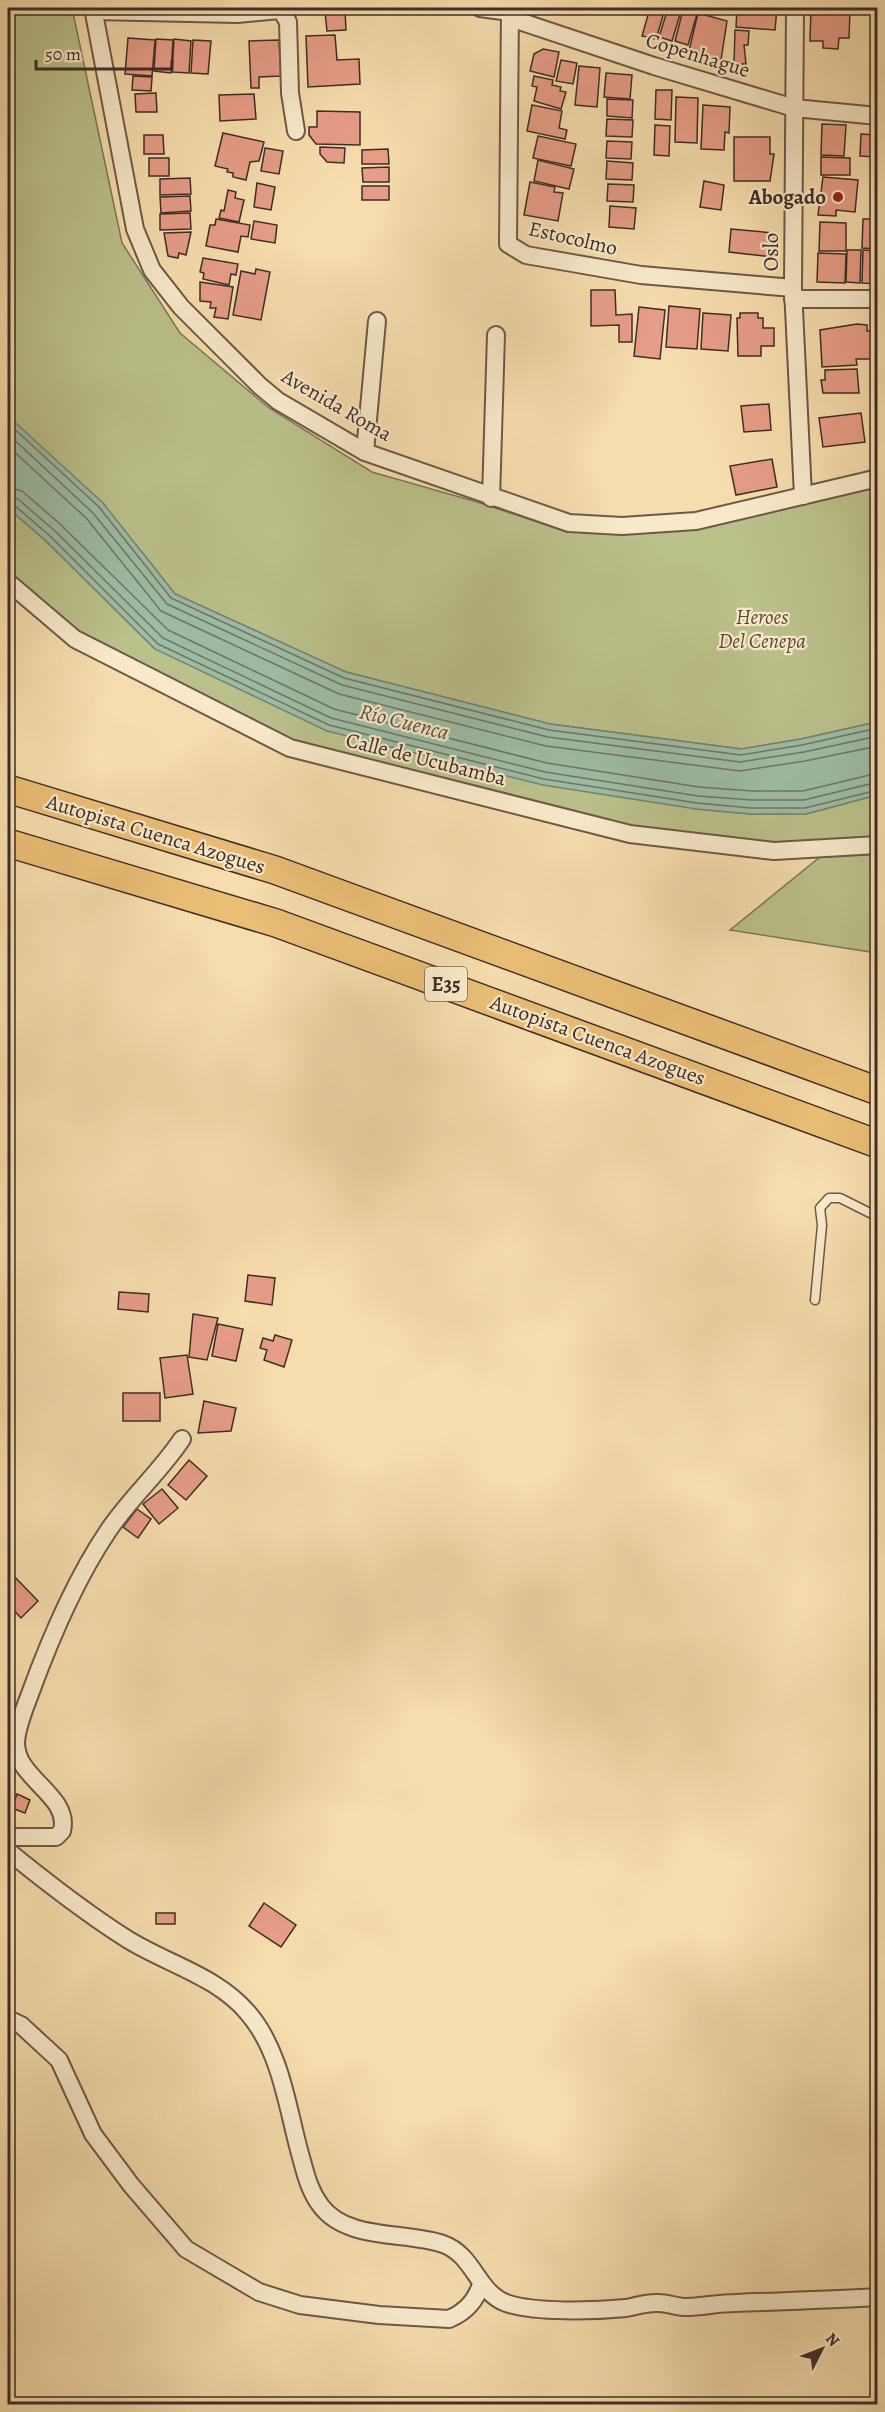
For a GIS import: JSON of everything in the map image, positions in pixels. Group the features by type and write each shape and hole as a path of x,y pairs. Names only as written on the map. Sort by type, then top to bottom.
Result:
{"highway":[{"name":"Autopista Cuenca Azogues","path":"8,789 275,870 878,1091"},
{"name":"Autopista Cuenca Azogues","path":"8,843 276,923 878,1144"}],"street":[{"name":"Copenhague","path":"480,8 510,13 654,66 794,108 878,116"},
{"name":"Oslo","path":"795,8 793,293 802,496"},
{"path":"94,9 237,14 280,9 288,22 290,93 296,131"},
{"name":"Avenida Roma","path":"94,9 135,229 152,270 181,307 278,401 365,452 491,498 569,523 622,526 696,521 878,478"},
{"name":"Estocolmo","path":"510,13 508,244 526,255 641,275 793,293"},
{"path":"793,293 878,299"},
{"path":"365,452 377,321"},
{"path":"491,498 496,335"},
{"name":"Calle de Ucubamba","path":"8,582 75,639 290,748 630,834 774,851 878,845"},
{"path":"8,1837 56,1837 62,1831 63,1816 58,1806 23,1768 16,1745 19,1725 37,1674 80,1577 108,1530 182,1439"},
{"path":"8,1851 55,1889 128,1940 221,1988 247,2011 264,2034 283,2086 310,2192 328,2215 360,2229 447,2245 462,2254 476,2272 481,2284 505,2303 557,2309 607,2309 657,2303 684,2307 878,2297"},
{"path":"8,2019 21,2025 59,2060 93,2134 131,2185 186,2249 259,2292 300,2305 342,2311 449,2319 458,2316 477,2299 481,2284"}],"lane":[{"path":"815,1300 822,1225 820,1208 829,1198 840,1198 878,1217"}],"green space":[{"name":"Heroes Del Cenepa","path":"8,8 72,8 122,243 180,333 269,408 372,472 477,502 567,532 686,529 877,486 877,722 742,749 550,724 346,672 175,594 141,551 78,482 8,416"},
{"path":"8,508 46,541 155,649 696,809 751,814 806,814 877,795 877,845 774,851 630,834 290,748 75,639 8,582"},
{"path":"877,854 877,953 730,930 820,857"}],"water":[{"name":"Río Cuenca","path":"8,416 103,503 175,594 346,672 550,724 741,749 801,739 877,722 877,795 806,814 751,814 696,809 543,785 327,731 155,649 46,541 8,508"}],"building":[{"path":"650,8 665,9 656,39 642,36"},
{"path":"668,8 681,11 672,41 659,37"},
{"path":"737,8 777,8 775,30 736,27"},
{"path":"811,9 850,10 849,38 839,38 838,49 823,48 823,41 810,41"},
{"path":"345,10 346,30 327,31 325,12"},
{"path":"683,10 697,14 688,45 675,41"},
{"path":"698,13 727,21 721,60 689,51"},
{"path":"735,30 749,31 748,45 744,45 746,64 734,64"},
{"path":"335,35 337,60 359,59 360,84 308,87 306,36"},
{"path":"128,38 155,40 152,76 125,74"},
{"path":"156,39 173,40 171,73 154,71"},
{"path":"174,39 191,41 189,73 172,72"},
{"path":"193,40 211,41 208,74 191,73"},
{"path":"279,40 281,76 259,77 259,88 251,88 249,41"},
{"path":"543,49 559,52 554,77 530,71 534,54"},
{"path":"561,60 577,63 573,84 556,81"},
{"path":"579,66 600,68 597,107 575,105"},
{"path":"606,73 632,75 630,99 604,97"},
{"path":"133,76 152,77 151,91 132,90"},
{"path":"534,76 553,80 552,85 561,87 560,91 566,92 561,109 534,101 537,87 532,86"},
{"path":"656,90 672,90 671,120 655,119"},
{"path":"156,93 157,112 136,112 135,94"},
{"path":"254,94 256,119 220,121 219,95"},
{"path":"676,97 698,98 697,143 675,142"},
{"path":"607,99 633,100 632,118 607,116"},
{"path":"532,105 562,111 559,128 567,130 565,139 527,131"},
{"path":"703,105 730,107 729,133 725,132 724,150 701,149"},
{"path":"317,111 360,112 360,145 316,144 309,135 309,127 317,127"},
{"path":"607,119 633,120 632,137 606,136"},
{"path":"822,124 846,125 844,156 821,155"},
{"path":"655,125 670,126 669,156 654,155"},
{"path":"223,133 264,142 259,161 250,162 246,180 233,177 233,173 227,172 228,169 215,166"},
{"path":"861,134 877,135 876,157 860,156"},
{"path":"144,135 163,135 164,154 144,154"},
{"path":"538,136 576,144 571,166 533,158"},
{"path":"734,137 770,137 770,154 774,154 770,181 734,181"},
{"path":"607,141 632,142 631,159 606,158"},
{"path":"320,147 345,148 344,163 327,162 320,154"},
{"path":"265,148 283,151 279,174 261,171"},
{"path":"388,149 389,164 362,164 362,150"},
{"path":"821,157 850,158 850,175 821,175"},
{"path":"149,158 169,158 169,176 149,176"},
{"path":"538,160 574,169 569,189 534,181"},
{"path":"607,161 633,163 632,180 606,179"},
{"path":"389,167 389,182 363,182 362,168"},
{"name":"Abogado","path":"823,177 858,180 855,212 836,210 836,216 818,215"},
{"path":"190,178 191,194 160,195 160,179"},
{"path":"704,181 724,185 721,210 700,207"},
{"path":"530,182 555,187 554,192 563,193 558,221 524,215"},
{"path":"257,183 275,187 271,210 254,207"},
{"path":"608,184 634,185 633,202 607,201"},
{"path":"362,186 389,186 389,200 362,200"},
{"path":"228,190 236,192 235,198 244,200 239,222 219,218 221,210 224,211"},
{"path":"190,196 191,211 161,213 160,197"},
{"path":"610,206 636,208 634,229 609,227"},
{"path":"190,213 191,229 160,230 160,214"},
{"path":"216,219 250,225 248,237 241,236 238,252 206,246 210,225 215,225"},
{"path":"863,219 878,219 878,249 862,248"},
{"path":"254,221 277,225 275,243 251,239"},
{"path":"820,222 846,223 846,251 819,251"},
{"path":"731,229 774,233 772,257 729,252"},
{"path":"191,232 186,255 179,253 178,258 168,256 164,233"},
{"path":"847,250 861,250 860,283 846,282"},
{"path":"863,250 878,251 877,284 862,283"},
{"path":"818,253 846,254 845,283 817,282"},
{"path":"203,258 238,264 236,275 231,274 229,285 203,279 204,273 200,272"},
{"path":"256,269 270,272 261,320 233,315 241,271 255,274"},
{"path":"200,282 233,287 228,319 214,317 216,308 210,308 211,302 200,301"},
{"path":"591,290 615,290 616,315 632,314 632,342 619,342 619,325 591,326"},
{"path":"669,306 700,309 697,349 666,347"},
{"path":"639,307 665,310 660,359 634,356"},
{"path":"703,313 731,315 728,351 701,349"},
{"path":"740,313 758,313 758,318 763,318 763,328 774,328 774,346 761,346 761,356 738,356 737,318 740,318"},
{"path":"857,324 867,325 867,331 873,331 874,359 856,359 857,365 822,367 820,330"},
{"path":"857,369 859,393 823,393 821,380 825,380 825,370"},
{"path":"769,404 771,430 744,432 741,406"},
{"path":"861,413 865,442 823,447 819,418"},
{"path":"772,459 777,487 736,495 730,466"},
{"path":"248,1275 275,1278 272,1305 245,1301"},
{"path":"119,1292 149,1294 148,1312 118,1309"},
{"path":"193,1314 218,1318 207,1360 189,1357"},
{"path":"218,1324 243,1329 236,1361 212,1356"},
{"path":"275,1335 292,1340 284,1367 264,1360 267,1350 260,1348 263,1338 273,1341"},
{"path":"187,1355 193,1394 165,1398 160,1358"},
{"path":"123,1393 160,1393 160,1421 123,1421"},
{"path":"204,1401 236,1408 231,1431 198,1433"},
{"path":"189,1460 207,1476 186,1500 168,1485"},
{"path":"162,1489 178,1508 159,1524 143,1504"},
{"path":"137,1509 151,1519 138,1538 123,1527"},
{"path":"8,1570 38,1601 21,1618 8,1604"},
{"path":"17,1794 30,1800 25,1813 12,1808"},
{"path":"264,1903 296,1925 281,1947 249,1926"},
{"path":"156,1913 175,1913 175,1924 156,1924"}],"place":[{"name":"Abogado","path":"838,197"}]}
